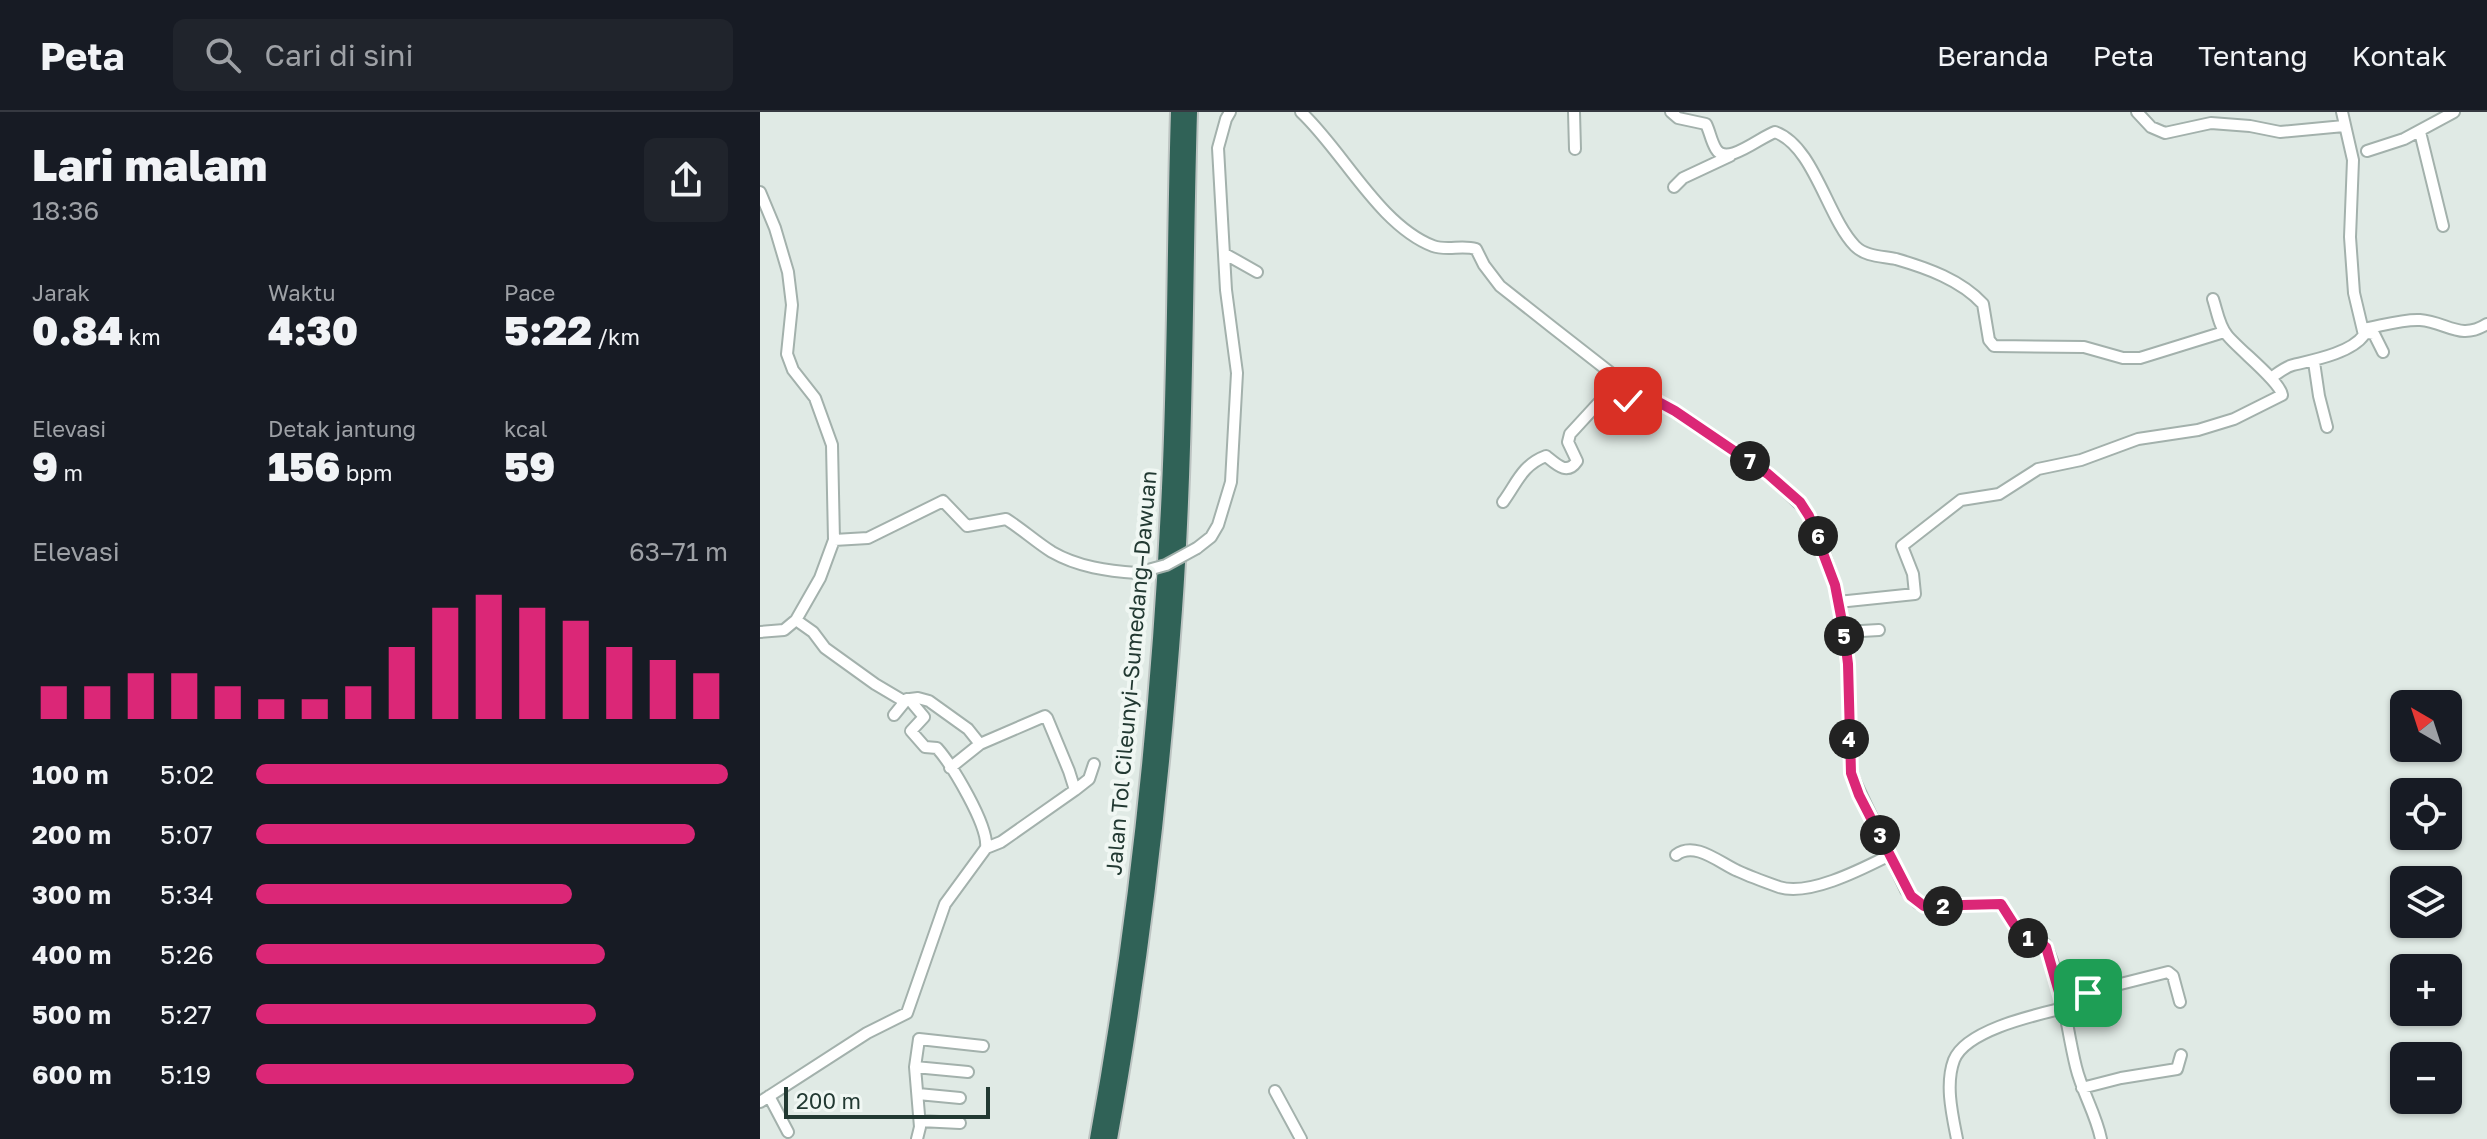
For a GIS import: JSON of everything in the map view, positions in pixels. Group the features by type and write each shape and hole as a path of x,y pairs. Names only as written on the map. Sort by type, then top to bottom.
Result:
{"highway":[{"name":"Jalan Tol Cileunyi–Sumedang–Dawuan","path":"1097,1139 1135,892 1163,605 1178,112"},
{"name":"Jalan Tol Cileunyi–Sumedang–Dawuan","path":"1110,1139 1144,922 1175,607 1190,112"}],"street":[{"path":"834,540 868,538 943,501 967,526 1006,519 1054,553 1111,572 1137,573 1166,565 1211,537 1218,525 1231,482 1237,373 1226,290 1218,148 1230,112"},
{"path":"1301,112 1324,134 1376,201 1412,234 1436,247 1476,249 1500,286 1616,377 1675,411 1768,474 1800,502 1819,538 1838,602 1848,664 1851,773 1859,795 1906,890 1924,906 2000,904 2019,933 2042,941 2062,1003 2082,1088 2098,1122 2101,1139"},
{"path":"1574,112 1575,149"},
{"path":"1671,112 1678,118 1706,124 1716,151 1730,156"},
{"path":"2137,112 2156,131 2165,133 2211,123 2280,132 2344,126"},
{"path":"2271,378 2291,365 2314,362 2357,343 2363,337 2354,293 2350,237 2353,160 2342,112"},
{"path":"2353,160 2364,156 2367,151 2420,132 2454,112"},
{"path":"1674,187 1683,178 1775,132 1787,138 1805,161 1855,246 1870,255 1896,259 1935,272 1964,287 1983,304 1989,340 1994,346 2084,347 2123,358 2140,358 2224,332"},
{"path":"2420,132 2443,226"},
{"path":"2351,145 2362,146 2367,151"},
{"path":"760,192 788,272 792,305 787,354 793,370 815,398 832,445 834,540 829,559 796,620 784,630 760,632"},
{"path":"1225,254 1257,272"},
{"path":"1838,602 1915,594 1913,574 1902,546 1961,500 1999,494 2038,469 2081,460 2138,439 2198,430 2234,419 2282,395 2280,385 2251,361 2224,332 2213,299"},
{"path":"2364,331 2419,320 2465,332 2487,324"},
{"path":"2364,331 2374,334 2383,352"},
{"path":"2314,362 2327,427"},
{"path":"1503,502 1516,478 1541,458 1546,456 1560,468 1575,465 1577,461 1568,442 1570,434 1604,397 1608,395 1622,403 1640,392"},
{"path":"796,620 808,628 825,648 864,677 902,700 923,699 935,704 968,729 980,744"},
{"path":"1844,632 1879,630"},
{"path":"894,715 908,699"},
{"path":"788,1132 764,1099 853,1041 907,1013 945,904 986,848 987,842 973,802 937,748 925,747 911,731 924,717 908,699"},
{"path":"950,768 980,744 1045,716 1075,790"},
{"path":"986,848 1001,842 1075,790 1089,779 1094,764"},
{"path":"1676,855 1684,851 1706,854 1738,871 1784,888 1830,880 1890,855"},
{"path":"1957,1139 1951,1111 1951,1078 1954,1061 1961,1048 1995,1029 2062,1003 2168,972 2173,976 2180,1002"},
{"path":"917,1139 920,1121 915,1067 919,1039 983,1046"},
{"path":"2082,1088 2177,1069 2181,1064 2181,1055"},
{"path":"915,1067 968,1072"},
{"path":"1275,1091 1301,1139"},
{"path":"918,1094 960,1098"},
{"path":"920,1121 960,1123"}],"route":[{"path":"1628,401 1640,392 1675,411 1768,474 1805,509 1835,585 1844,632 1848,664 1851,773 1859,795 1911,896 1924,906 2001,904 2022,937 2035,938 2046,947 2061,999 2088,993"}]}
